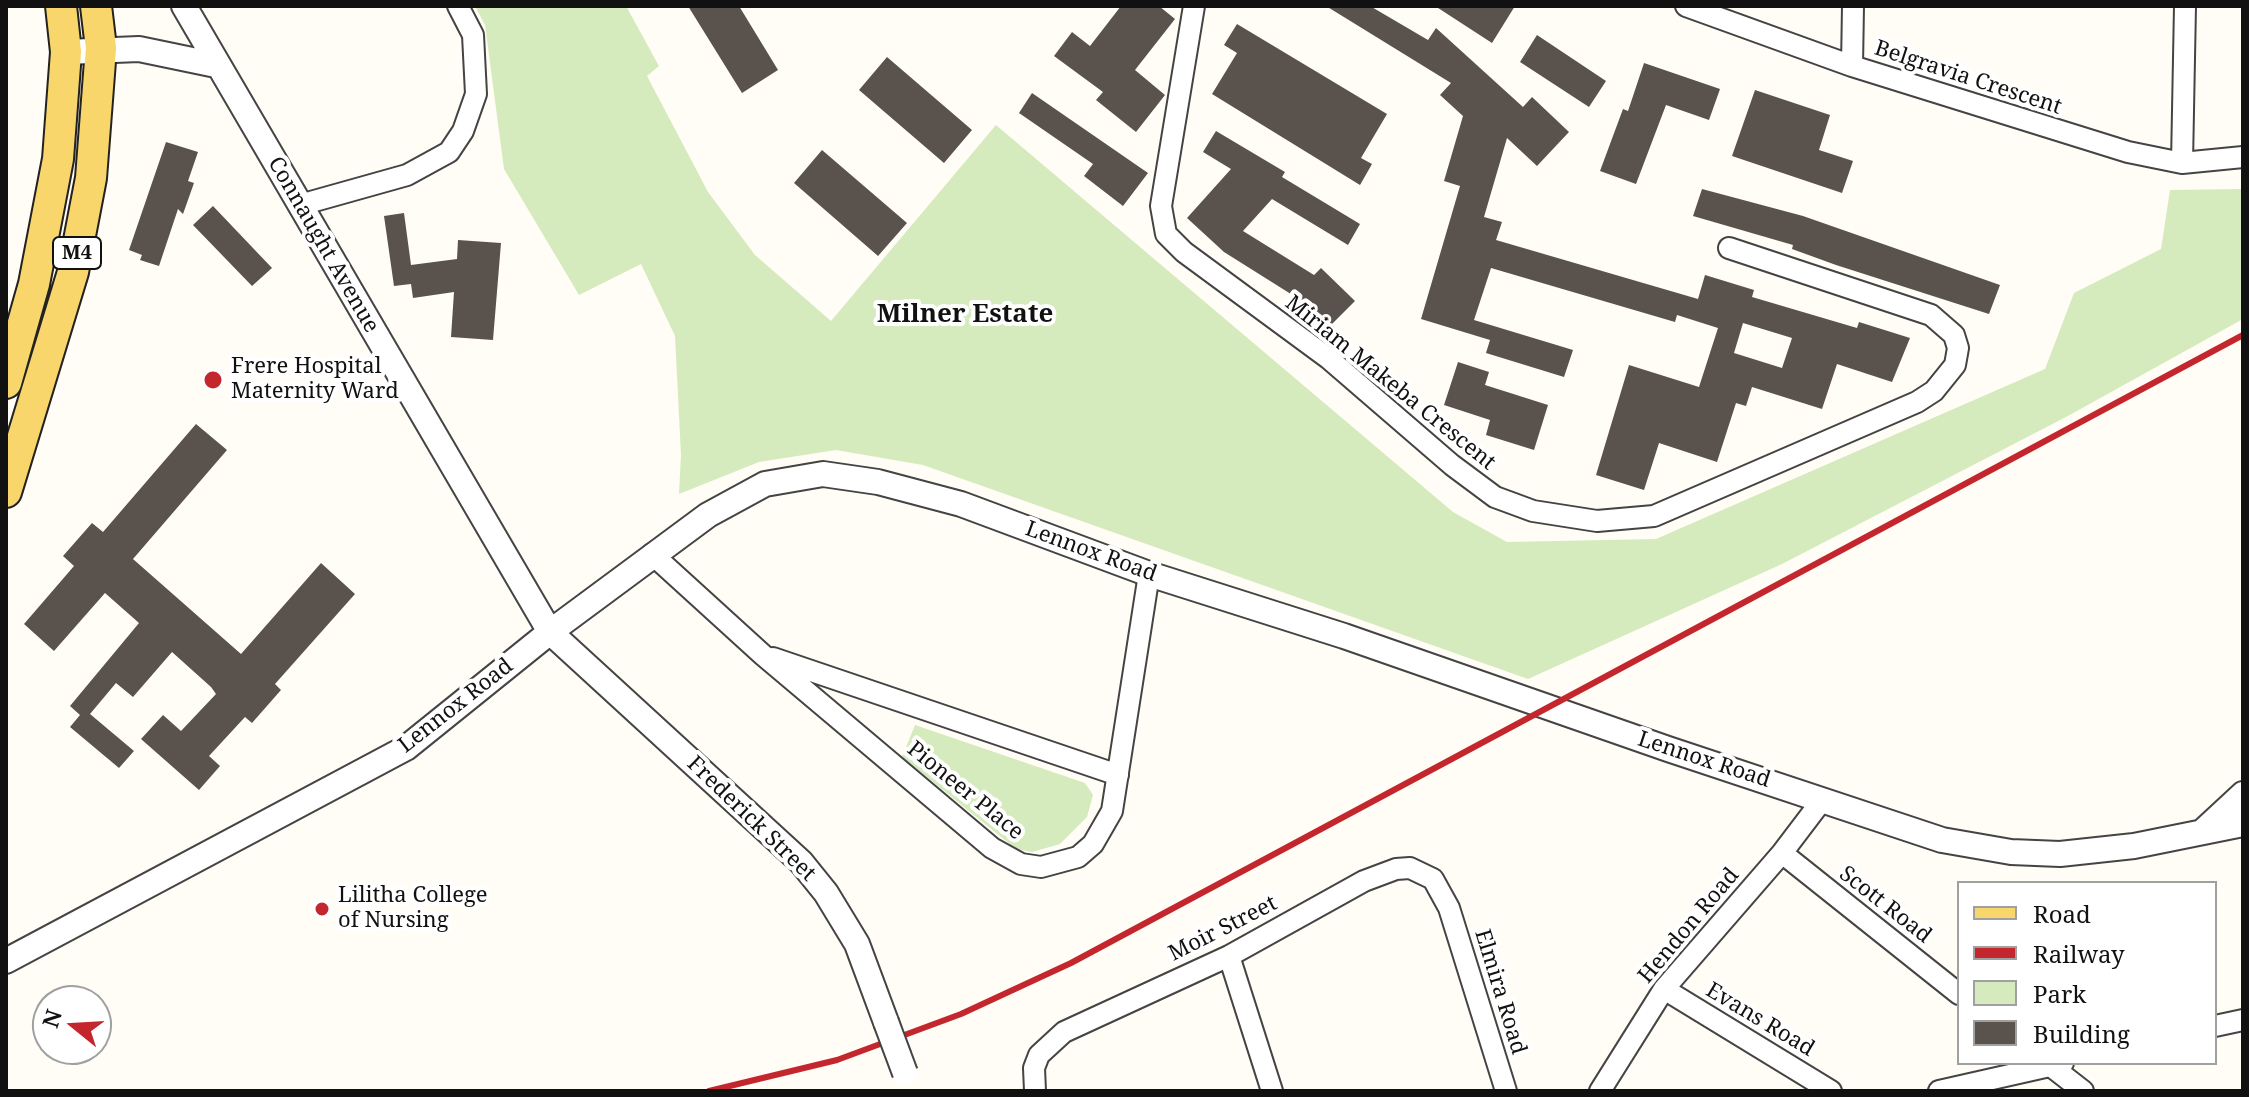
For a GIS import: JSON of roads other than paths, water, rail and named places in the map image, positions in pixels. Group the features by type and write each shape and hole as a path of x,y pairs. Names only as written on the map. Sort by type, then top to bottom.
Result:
{"main road":[{"name":"M4","path":"6,383 34,284 58,159 66,52 61,6"},
{"name":"M4","path":"6,492 73,272 91,178 101,48 96,6"}],"street":[{"name":"Connaught Avenue","path":"184,6 550,632"},
{"path":"300,205 407,175 449,152 463,131 476,94 473,35 458,6"},
{"name":"Miriam Makeba Crescent","path":"1194,6 1161,206 1166,234 1184,252 1328,358 1452,465 1495,497 1533,511 1597,521 1654,516 1917,402 1934,391 1955,365 1958,348 1954,335 1931,315 1729,248"},
{"name":"Belgravia Crescent","path":"1686,6 1852,66 2075,137 2182,163 2243,157"},
{"path":"1852,66 1853,6"},
{"path":"2182,163 2185,6"},
{"path":"66,52 101,48 162,52 216,65"},
{"name":"Lennox Road","path":"6,961 36,942 406,748 550,632 708,515 765,484 823,474 878,482 961,504 1149,574 1344,636 1942,840 2011,852 2094,851 2243,824"},
{"name":"Pioneer Place","path":"652,554 763,655 992,848 1021,864 1059,864 1078,857 1093,844 1112,811 1149,574"},
{"name":"Frederick Street","path":"550,632 801,862 826,893 857,944 908,1082"},
{"name":"Pioneer Place","path":"763,655 1118,775"},
{"path":"2202,832 2243,794"},
{"name":"Hendon Road","path":"1600,1091 1664,989 1782,853 1823,799"},
{"name":"Scott Road","path":"1782,853 1957,992"},
{"name":"Moir Street","path":"1034,1088 1039,1055 1064,1032 1229,956 1364,881 1396,869 1423,871 1433,879 1449,908"},
{"name":"Elmira Road","path":"1449,908 1506,1091"},
{"name":"Lennox Road","path":"6,950 36,942"},
{"path":"1229,956 1272,1091"},
{"name":"Evans Road","path":"1664,989 1831,1091"},
{"path":"2217,1026 2243,1020"},
{"path":"1939,1091 2049,1065"},
{"path":"2054,1065 2083,1091"}],"railway":[{"path":"709,1091 837,1060 961,1014 1071,963 2243,335"}],"place":[{"name":"Frere Hospital Maternity Ward","path":"213,380"},
{"name":"Lilitha College of Nursing","path":"322,909"}],"district":[{"name":"Milner Estate","path":"965,315"}]}
